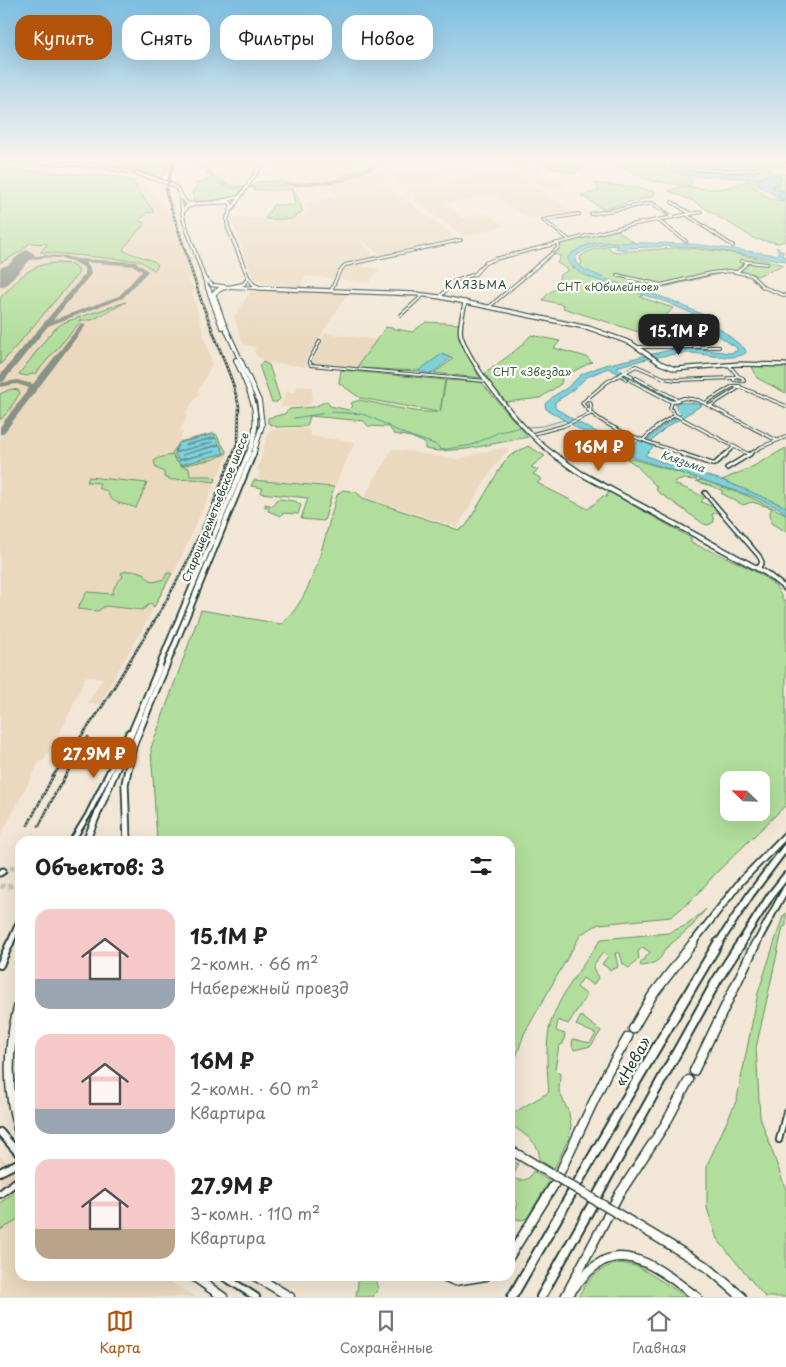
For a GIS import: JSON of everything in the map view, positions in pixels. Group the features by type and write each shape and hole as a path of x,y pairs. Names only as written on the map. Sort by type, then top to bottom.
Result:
{"highway":[{"name":"«Нева»","path":"512,1297 712,952 754,886 786,847"},
{"path":"541,1297 717,980 771,895 786,876"}],"main road":[{"name":"Старошереметьевское шоссе","path":"88,836 132,727 139,715 240,475 256,432 256,414 253,400 218,318 184,221"},
{"path":"227,221 228,227 248,277 255,286 265,289"},
{"path":"203,277 212,284 231,287 423,295 466,302 572,324 620,339 639,347 668,367 681,369 730,364 786,365"},
{"path":"231,287 246,283 248,277"},
{"name":"Старошереметьевское шоссе","path":"127,836 124,792 126,772 133,746 157,692 252,458 261,431 259,401 216,302 214,292 231,287"},
{"path":"466,302 461,337 472,359 509,411 558,459 573,469 758,569 778,581 786,589"},
{"path":"515,1248 554,1185 606,1073 652,996 742,881 786,835"},
{"path":"694,1072 717,1029 763,930 786,888"},
{"path":"0,965 15,931"},
{"path":"15,1016 10,1043 12,1096 15,1111"},
{"path":"10,1043 15,1032"},
{"path":"566,1297 618,1196 666,1123 689,1080"},
{"path":"0,1132 15,1149"},
{"path":"515,1153 697,1260 722,1277 742,1297"},
{"path":"0,1172 15,1164"},
{"path":"0,1194 15,1183"},
{"path":"566,1297 591,1269 611,1258 625,1256 639,1260 654,1268 697,1297"},
{"path":"200,1281 224,1297"},
{"path":"231,1281 254,1296"},
{"path":"263,1281 290,1297"}],"street":[{"path":"544,221 569,240"},
{"path":"440,297 453,282 475,274 488,262 556,243 655,221"},
{"path":"658,221 686,240"},
{"path":"694,221 733,246"},
{"path":"331,291 341,269 348,263 461,240"},
{"path":"489,307 503,293 526,277 557,249 559,246 556,243"},
{"path":"741,261 767,264"},
{"path":"736,272 748,262"},
{"path":"618,275 661,285 711,273 736,272 754,277 763,287 786,296"},
{"path":"401,315 423,295"},
{"path":"320,341 309,361 311,365 486,381"},
{"path":"639,347 719,347"},
{"path":"710,406 740,385 744,380 739,377 730,364"},
{"path":"734,447 714,464 645,440 590,414 582,403 635,366 643,368 656,376 672,380 739,377"},
{"path":"624,372 674,401"},
{"path":"620,375 674,401 688,398 704,403 776,440"},
{"path":"734,378 740,385 786,406"},
{"path":"704,403 733,386 740,385"},
{"path":"588,397 591,405 590,414"},
{"path":"674,401 670,408 676,416 748,454"},
{"path":"533,434 564,426 590,414"},
{"path":"645,440 659,425 676,416"},
{"path":"727,468 739,462 748,454 786,437"},
{"path":"705,493 758,556 762,562 758,569"},
{"path":"75,836 85,821 116,754 132,727"},
{"path":"779,1140 786,1112"}],"shaded area":[{"path":"0,221 172,221 192,278 189,281 194,289 192,291 212,364 197,393 199,393 186,413 188,415 180,431 183,431 180,440 206,434 216,434 228,454 175,571 99,705 88,703 102,679 86,676 65,723 44,760 40,761 0,837"},
{"path":"232,221 434,221 453,235 451,236 452,238 381,256 361,239 359,240 372,253 370,258 337,265 339,267 333,278 305,276 301,287 255,281"},
{"path":"442,221 497,221 505,226 471,235 462,236"},
{"path":"364,262 366,264 363,266 379,269 369,283 340,279 346,267"},
{"path":"251,291 347,294 306,359 306,367 264,362 254,352 256,347 243,344 234,317"},
{"path":"325,333 376,340 361,361 358,369 311,364 325,338 323,337"},
{"path":"297,386 312,387 312,402 306,406 281,407 285,392 296,392"},
{"path":"308,428 311,436 355,442 335,486 258,479 260,471 257,471 269,430"},
{"path":"504,447 509,449 496,464 457,527 364,497 392,449 457,459"},
{"path":"0,1155 15,1172 15,1281 169,1281 196,1297 0,1297"}],"green space":[{"path":"0,221 139,221 145,223 123,249 124,251 154,261 158,266 154,270 140,261 40,252 48,244 30,243 20,252 0,263"},
{"path":"725,221 786,221 786,241 778,243 755,239"},
{"name":"СНТ «Юбилейное»","path":"617,230 636,244 600,243 583,247 568,257 574,269 582,264 580,257 583,254 594,249 609,247 612,251 619,252 673,248 698,249 744,255 783,265 757,276 735,270 648,291 640,297 673,308 664,318 675,324 674,327 677,333 645,334 563,308 564,305 543,300 555,288 560,275 569,270 557,263 561,256 553,254 559,249 559,243"},
{"path":"58,263 70,264 78,269 78,274 0,365 0,298 25,273 39,266"},
{"path":"126,302 92,320 82,320 36,373 26,376 19,374 53,330 65,322"},
{"path":"426,322 460,324 459,339 480,378 434,373 453,359 444,355 418,371 358,368 386,327 412,332"},
{"name":"СНТ «Звезда»","path":"531,335 560,341 554,348 587,357 592,362 562,377 561,384 540,398 506,402 483,375"},
{"path":"263,362 269,365 280,399 277,402 272,402 271,400 259,365"},
{"path":"752,366 786,366 786,393 757,378"},
{"path":"341,370 445,380 440,412 446,380 481,382 528,437 467,449 438,451 425,449 425,443 411,437 394,434 389,427 368,426 364,421 310,416 307,426 277,427 268,423 268,418 284,414 290,409 314,407 327,401 330,406 349,410 353,406 351,403 359,400 409,410 438,412 360,398 339,383"},
{"path":"11,389 18,390 20,393 8,412 0,420 0,394"},
{"path":"216,434 227,453 214,459 181,466 189,468 190,476 210,476 216,479 215,482 192,479 172,480 164,477 164,472 156,468 154,461 158,458 172,455 177,462 172,453 178,444 175,451 213,443 175,453 178,460 216,451 179,461 180,465 224,453 220,445 182,454 219,444 215,438 185,445 215,437 180,442"},
{"path":"528,446 545,456 531,467 538,470 533,474 542,479 537,483 588,509 603,496 607,497 607,494 610,492 691,538 691,542 760,574 776,587 786,604 786,805 770,821 770,771 720,771 720,821 770,821 716,873 694,898 671,917 599,924 581,934 524,1034 515,1060 515,836 157,836 151,748 201,610 281,624 302,599 310,582 323,546 337,495 343,490 356,492 363,498 459,530 466,526 504,462 510,456"},
{"path":"786,448 786,507 722,480 750,468"},
{"path":"627,459 697,478 696,480 684,479 674,484 697,493 704,498 701,502 718,509 718,512 712,514 714,522 708,525 704,524 657,491 656,486 636,465"},
{"path":"89,477 147,483 136,508 118,503 109,496 107,491 98,488 100,483 87,482"},
{"path":"254,480 334,487 324,521 301,519 308,498 260,493 263,488 251,486"},
{"path":"702,480 748,496 784,513 786,516 786,532 771,523 770,512 772,508 752,502 743,505 721,493 723,491 696,481"},
{"path":"276,500 295,501 301,505 298,514 283,513 281,516 268,511 269,507 265,507 265,504 273,506"},
{"path":"137,571 145,574 146,577 154,582 164,579 167,573 172,573 154,607 151,603 142,610 105,606 98,611 77,609 87,592 113,594 113,590 123,577 121,573"},
{"path":"706,909 692,926 664,950 656,962 649,965 641,966 640,964 650,952 642,947 638,952 639,958 629,968 623,964 620,953 615,953 618,967 611,970 602,964 608,956 603,952 593,967 598,978 593,985 583,978 577,987 587,995 568,1024 558,1020 556,1031 565,1034 563,1044 559,1046 555,1069 560,1074 559,1091 569,1113 571,1125 569,1138 554,1169 539,1160 537,1148 530,1139 515,1128 515,1112 549,1092 548,1038 555,1011 573,979 601,939 668,933 687,925"},
{"path":"786,913 786,926 783,927 756,1048 760,1117 786,1190 786,1297 765,1297 717,1239 707,1208 707,1165 737,1099 758,993 783,916"},
{"path":"581,1016 601,1031 591,1046 574,1050 572,1045 573,1039 590,1043 596,1034 576,1025"},
{"path":"515,1162 518,1164 515,1172"},
{"path":"533,1171 549,1181 528,1217 523,1220 516,1219 515,1216 518,1204 515,1201 515,1179 525,1180"},
{"path":"15,1192 15,1221 0,1230 0,1203"},
{"path":"622,1263 639,1267 687,1297 578,1297 586,1284 601,1270 614,1264"},
{"path":"358,1281 376,1281 378,1289 373,1297 356,1297"}],"water":[{"path":"601,242 693,244 777,255 779,251 776,247 784,252 781,255 786,257 786,261 704,248 673,246 629,248 625,250 615,248 618,246 606,245 586,250 576,256 575,261 585,270 611,281 671,300 703,315 745,349 746,353 732,357 685,353 651,358 617,367 674,400 682,403 702,405 665,428 649,444 654,446 645,455 664,463 722,480 782,505 786,507 786,514 779,508 752,496 635,458 615,447 602,443 546,409 545,404 582,374 605,365 675,349 700,349 730,353 737,351 737,348 719,336 706,322 691,313 666,302 580,273 568,262 568,257 577,250 586,245","holes":["608,368 676,403 676,408 681,414 660,428 645,442 640,440 633,445 635,448 632,450 579,423 555,408 555,402 569,393 587,377"]},
{"path":"442,354 451,358 431,374 418,371"},
{"path":"214,434 215,437 185,445 216,438 219,444 182,455 220,445 224,453 180,465 178,461 216,451 178,460 175,453 213,442 175,452 179,443"}],"waterway":[{"path":"294,418 333,412 362,414 402,433 434,444 440,450 472,445 499,432 518,428"},
{"path":"528,427 543,426 564,420"}],"taxiway":[{"path":"0,380 88,274 87,268 75,260 54,257 29,258 0,270 5,275 1,281"},
{"path":"49,324 121,297 145,271 136,264 80,260"},
{"path":"0,432 83,325"},
{"path":"0,385 21,382 33,387 31,392"}],"runway":[{"path":"0,282 27,255"}],"tunnel":[{"path":"3,871 15,867"},
{"path":"0,886 15,886"}],"railway":[{"path":"28,825 53,776 100,710 164,605 188,560 212,507 238,441 239,406 232,381 202,303 175,221"},
{"path":"39,826 56,792 88,737"}],"district":[{"name":"КЛЯЗЬМА","path":"476,284"}],"water label":[{"name":"Клязьма","path":"683,461"}]}
